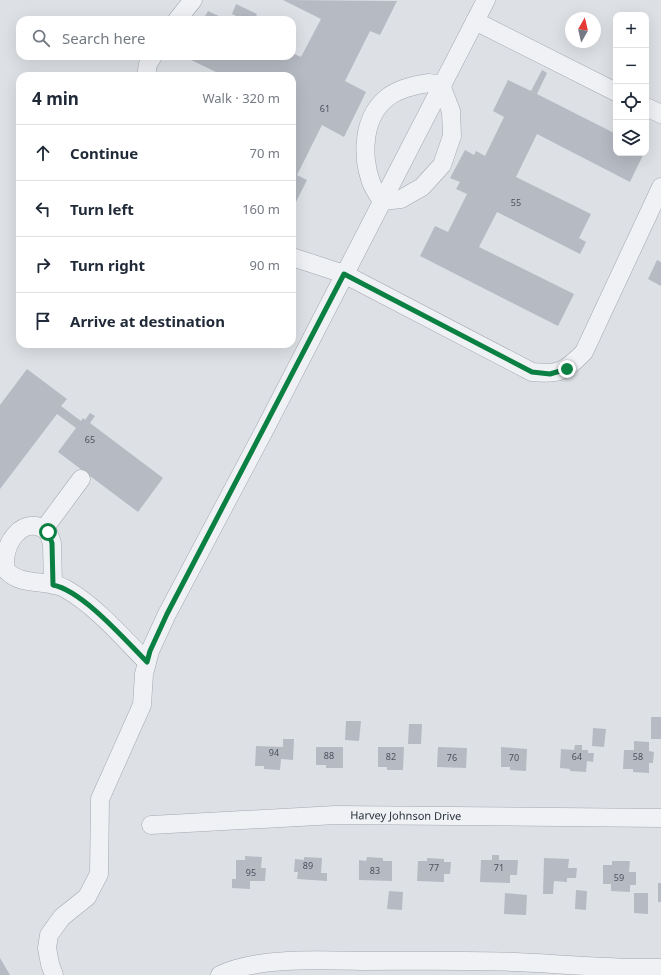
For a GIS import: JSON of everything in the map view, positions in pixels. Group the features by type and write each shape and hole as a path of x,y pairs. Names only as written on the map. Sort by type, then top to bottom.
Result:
{"street":[{"path":"180,16 193,0"},
{"path":"54,975 47,948 48,935 62,917 87,897 99,874 100,799 142,706 142,686 150,651 167,614 486,0"},
{"path":"475,21 613,90"},
{"path":"147,72 150,60"},
{"path":"382,200 371,183 364,155 367,131 374,111 389,97 402,90 429,83 441,85"},
{"path":"382,200 402,199 422,187 442,165 452,136 451,111 441,85"},
{"path":"649,108 661,114"},
{"path":"296,258 344,274 532,372 550,374 567,369 584,352 661,187"},
{"path":"44,529 81,479"},
{"path":"53,585 52,543 48,532 34,525 20,527 14,530 5,539 2,545 1,557 5,568 5,578 53,585 67,590 103,618 147,662"},
{"name":"Harvey Johnson Drive","path":"150,825 336,815 661,818"},
{"path":"220,975 244,966 295,962 628,972 661,968"}],"building":[{"path":"283,0 397,1 380,35 370,31 345,81 366,92 344,137 322,125 297,175 307,180 296,202 296,72 216,72 191,60 296,60 296,55 301,57 321,19"},
{"path":"236,4 257,14 256,16 236,16 232,14"},
{"path":"208,11 219,16 205,16"},
{"path":"542,70 547,73 537,94 613,132 613,156 643,156 630,182 537,134 516,177 591,214 579,238 586,242 580,254 497,212 479,247 574,294 558,326 420,256 435,226 448,232 467,194 456,189 460,182 450,178 465,150 474,155 476,151 485,156 504,117 493,111 508,80 531,91"},
{"path":"657,260 661,262 661,286 648,279"},
{"path":"27,369 67,399 61,406 81,421 83,418 85,420 90,413 95,416 90,423 163,478 138,512 58,452 76,428 57,414 0,489 0,405"},
{"path":"651,717 661,717 661,739 651,739"},
{"path":"346,721 361,721 359,741 345,740"},
{"path":"409,724 422,724 421,744 408,744"},
{"path":"593,728 606,729 604,747 592,746"},
{"path":"283,739 294,739 293,760 281,759 280,770 264,769 264,766 255,766 256,746 283,747"},
{"path":"634,741 649,742 649,751 654,752 653,763 649,763 649,773 633,772 633,769 623,769 624,750 634,750"},
{"path":"575,745 582,745 582,750 588,750 588,753 594,753 593,762 587,761 586,772 570,771 570,769 560,768 561,749 574,750"},
{"path":"316,747 343,747 343,768 326,768 326,765 316,765"},
{"path":"378,747 404,747 403,770 387,770 387,767 378,767"},
{"path":"438,747 467,748 466,768 437,767"},
{"path":"501,747 527,749 526,771 510,770 510,767 501,767"},
{"path":"492,855 499,855 499,860 518,860 517,875 510,875 510,883 480,882 481,860 492,860"},
{"path":"245,856 262,857 261,868 266,868 265,881 250,881 250,889 232,888 232,879 236,879 236,860 245,860"},
{"path":"304,857 322,858 321,873 327,873 327,881 297,879 298,872 294,872 295,859 304,860"},
{"path":"367,857 383,858 383,861 392,861 392,881 359,880 359,860 366,861"},
{"path":"427,858 444,859 444,862 451,862 450,874 444,874 444,882 417,881 418,861 427,861"},
{"path":"544,858 569,859 568,868 577,868 576,878 567,878 567,882 554,881 553,894 543,894"},
{"path":"612,861 630,861 629,872 636,872 636,885 630,885 630,892 611,891 611,884 603,884 603,865 612,865"},
{"path":"658,883 661,883 661,902 658,902"},
{"path":"576,890 587,891 586,910 575,909"},
{"path":"389,891 403,892 402,910 387,909"},
{"path":"505,893 527,895 526,915 504,914"},
{"path":"634,893 648,893 648,914 634,913"},
{"path":"0,958 10,975 0,975"}],"route":[{"path":"48,532 52,543 53,585 60,586 67,590 103,618 147,662 150,651 167,614 265,429 344,274 532,372 550,374 567,369"}]}
